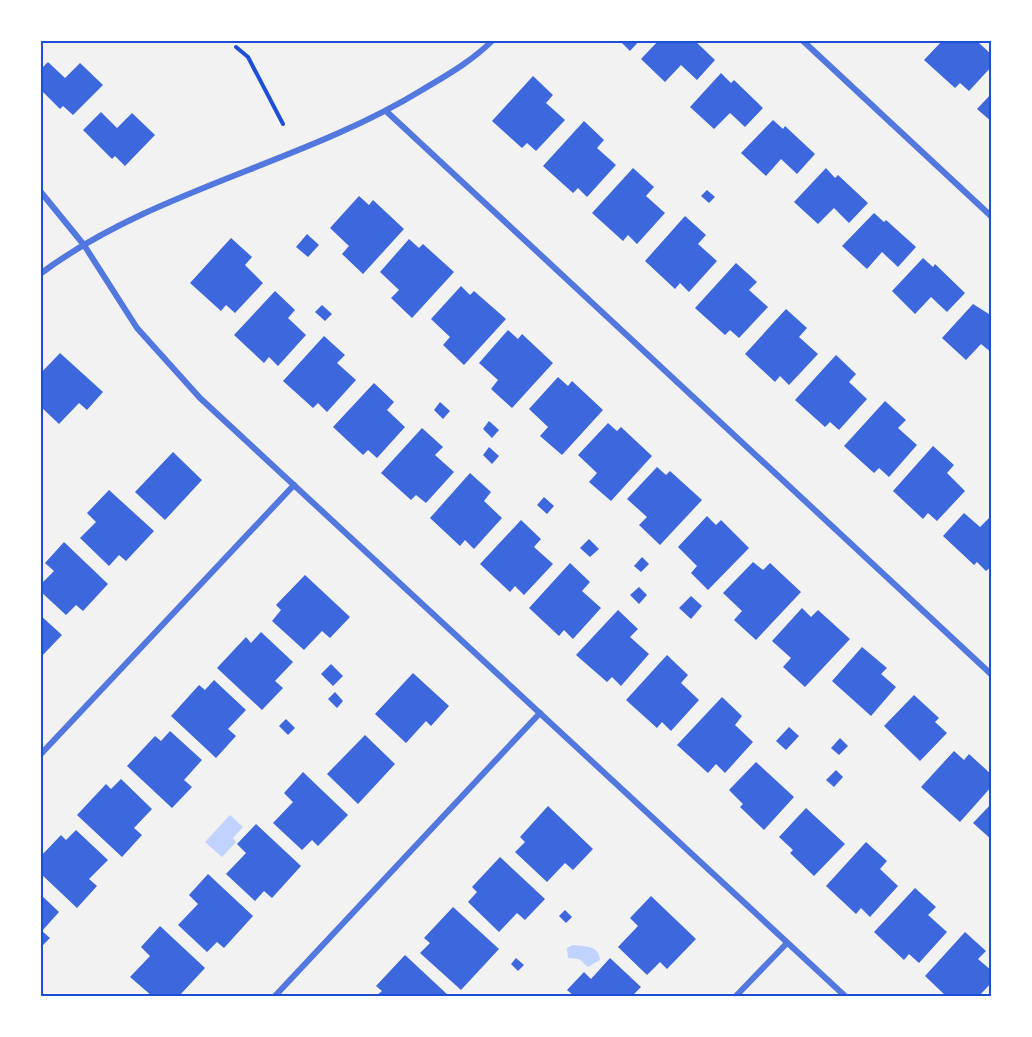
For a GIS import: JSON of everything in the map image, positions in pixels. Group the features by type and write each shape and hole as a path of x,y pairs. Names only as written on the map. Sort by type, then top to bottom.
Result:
{"street":[{"path":"40,274 84,245 135,218 386,111 462,66 493,40"},
{"path":"802,40 992,216"},
{"path":"386,111 992,675"},
{"path":"40,191 84,245 117,298 158,353 200,398 845,996"},
{"path":"40,755 294,485"},
{"path":"275,996 540,714"},
{"path":"736,996 787,943"}],"path":[{"path":"236,47 242,49 248,57 283,124"}],"water":[{"path":"230,815 243,827 233,838 236,842 222,857 205,842"},
{"path":"573,945 594,949 600,960 588,967 579,959 568,958 567,948"}],"building":[{"path":"619,40 640,40 630,51"},
{"path":"659,40 694,40 715,60 697,80 681,65 665,82 641,59"},
{"path":"943,40 981,40 979,43 992,55 992,66 969,91 960,83 955,88 924,60"},
{"path":"48,62 65,78 80,63 103,85 73,115 63,106 60,109 40,89 40,70"},
{"path":"721,73 731,83 734,80 763,108 745,127 730,113 714,129 690,107"},
{"path":"533,76 553,95 546,103 565,120 536,151 527,143 522,148 492,121"},
{"path":"992,93 992,122 977,109"},
{"path":"101,112 117,128 132,113 155,135 125,166 115,156 112,159 83,130"},
{"path":"773,120 783,129 785,126 815,154 797,174 781,159 766,176 741,153"},
{"path":"584,121 604,140 597,148 616,165 587,197 578,188 573,193 543,166"},
{"path":"633,168 654,187 646,196 665,213 637,244 628,235 623,241 592,213"},
{"path":"826,168 835,178 838,175 868,203 849,223 834,208 818,224 794,202"},
{"path":"707,190 715,197 709,203 701,196"},
{"path":"359,196 369,205 373,200 404,229 363,274 342,254 349,246 330,228"},
{"path":"874,213 884,222 886,220 916,247 898,267 882,252 867,269 842,246"},
{"path":"685,216 706,235 698,244 717,261 689,292 680,283 675,289 645,261"},
{"path":"307,234 319,245 308,257 296,247"},
{"path":"231,238 252,257 245,265 263,283 235,313 226,305 221,311 190,283"},
{"path":"409,239 419,248 423,244 454,272 412,318 391,298 399,290 380,272"},
{"path":"923,258 933,267 935,264 965,293 947,312 931,297 915,314 892,291"},
{"path":"736,263 757,282 749,290 768,307 739,338 730,330 725,335 695,308"},
{"path":"461,286 470,295 474,291 506,319 464,365 443,345 450,337 431,319"},
{"path":"275,291 295,310 288,318 306,335 278,366 269,357 264,363 234,335"},
{"path":"973,304 992,316 992,353 981,344 966,360 942,338"},
{"path":"322,305 332,314 325,321 315,312"},
{"path":"786,309 807,328 799,337 818,354 789,385 780,376 775,382 745,354"},
{"path":"508,330 518,339 522,334 553,363 512,408 491,389 498,380 479,363"},
{"path":"324,336 345,355 337,363 356,380 327,412 318,403 313,408 283,381"},
{"path":"60,353 103,392 87,410 79,403 59,424 40,406 40,374"},
{"path":"836,355 856,374 849,382 867,399 839,430 830,422 825,427 795,400"},
{"path":"558,377 568,386 572,381 603,410 562,455 540,436 548,427 529,409"},
{"path":"374,383 394,402 387,410 405,427 377,458 368,450 363,455 333,427"},
{"path":"885,401 906,420 898,428 917,445 889,477 879,468 874,473 844,446"},
{"path":"440,402 450,411 443,419 434,410"},
{"path":"489,421 499,430 492,438 483,429"},
{"path":"608,423 617,431 621,427 652,456 611,501 589,482 597,473 578,455"},
{"path":"422,428 443,447 435,455 454,472 426,503 416,495 411,500 381,473"},
{"path":"933,446 954,465 947,473 965,491 937,521 928,513 923,519 893,491"},
{"path":"489,447 499,456 492,464 483,455"},
{"path":"173,452 202,480 165,520 135,492"},
{"path":"657,467 666,475 670,471 702,500 660,545 639,525 647,517 627,499"},
{"path":"470,473 491,492 484,501 502,518 474,549 465,540 460,546 430,518"},
{"path":"109,490 154,531 126,561 119,555 109,566 80,538 96,522 87,513"},
{"path":"544,497 554,506 547,514 537,505"},
{"path":"964,513 980,527 992,515 992,566 986,571 977,562 974,565 943,536"},
{"path":"707,516 716,525 721,520 749,548 708,590 691,573 697,566 678,547"},
{"path":"521,520 541,539 534,547 553,564 524,595 515,586 510,592 480,564"},
{"path":"589,539 599,549 590,557 580,548"},
{"path":"64,542 108,584 83,611 76,605 66,615 40,591 40,585 54,571 45,563"},
{"path":"642,557 649,564 641,572 634,566"},
{"path":"753,562 763,570 770,563 801,592 756,640 734,620 742,611 723,593"},
{"path":"570,563 590,582 582,591 601,608 573,639 564,630 559,636 529,608"},
{"path":"305,575 350,617 330,638 322,631 304,650 272,621 281,610 276,605"},
{"path":"639,587 647,595 639,604 630,595"},
{"path":"691,596 702,606 691,619 679,608"},
{"path":"802,608 811,617 818,610 850,639 805,687 783,667 791,658 772,641"},
{"path":"618,610 638,629 630,637 649,654 621,686 612,677 607,682 576,655"},
{"path":"40,615 62,635 40,658"},
{"path":"261,632 293,662 275,681 283,688 262,710 217,668 246,637 251,643"},
{"path":"862,647 887,668 881,674 896,687 871,716 832,681"},
{"path":"667,655 688,675 681,683 699,700 671,731 662,722 657,728 626,700"},
{"path":"331,664 343,676 333,686 321,674"},
{"path":"413,673 449,706 431,726 426,721 406,743 375,714"},
{"path":"214,680 246,710 228,729 236,736 216,758 171,716 199,685 205,690"},
{"path":"335,692 343,701 337,708 328,699"},
{"path":"914,695 939,718 935,722 947,733 920,761 884,726"},
{"path":"722,697 742,716 735,725 753,742 725,773 716,764 708,773 677,745"},
{"path":"286,719 295,728 288,735 279,726"},
{"path":"789,727 799,736 786,750 776,741"},
{"path":"170,731 202,760 184,780 192,787 172,808 127,766 155,736 161,741"},
{"path":"365,735 395,764 358,804 327,774"},
{"path":"840,738 848,746 839,755 831,748"},
{"path":"954,751 964,760 969,754 992,775 992,786 960,822 921,787"},
{"path":"756,762 794,797 764,830 740,807 743,804 729,790"},
{"path":"836,770 843,777 834,787 826,780"},
{"path":"303,772 348,815 318,846 312,840 302,850 273,823 293,802 284,793"},
{"path":"121,779 152,809 134,828 142,835 122,857 77,815 106,784 111,789"},
{"path":"992,803 992,840 973,823"},
{"path":"548,806 593,849 573,870 565,863 547,882 515,852 525,842 520,837"},
{"path":"806,808 845,844 814,876 790,853 793,850 779,837"},
{"path":"256,824 301,866 272,898 264,891 255,901 226,874 246,853 237,844"},
{"path":"76,830 108,860 89,879 97,886 77,908 40,873 40,857 61,835 66,840"},
{"path":"866,842 887,861 880,869 898,886 870,917 861,908 856,914 826,886"},
{"path":"500,857 545,899 525,920 517,913 499,932 468,902 477,892 472,887"},
{"path":"208,874 253,916 224,948 217,942 207,952 178,925 198,904 189,895"},
{"path":"915,888 936,907 928,915 947,932 919,963 909,954 904,960 874,932"},
{"path":"40,894 59,912 42,931 50,938 40,948"},
{"path":"651,896 696,939 667,969 660,962 647,975 618,947 638,926 630,918"},
{"path":"453,907 499,949 461,990 420,953 430,943 424,938"},
{"path":"565,910 572,917 566,923 559,916"},
{"path":"160,926 205,968 179,996 169,994 152,996 130,977 150,956 141,947"},
{"path":"965,932 986,951 978,959 992,971 992,982 979,996 946,996 925,976"},
{"path":"405,955 449,996 376,996 382,991 376,986"},
{"path":"516,958 524,965 518,971 511,964"},
{"path":"610,958 641,987 632,996 574,996 567,990 584,972 591,979"}]}
